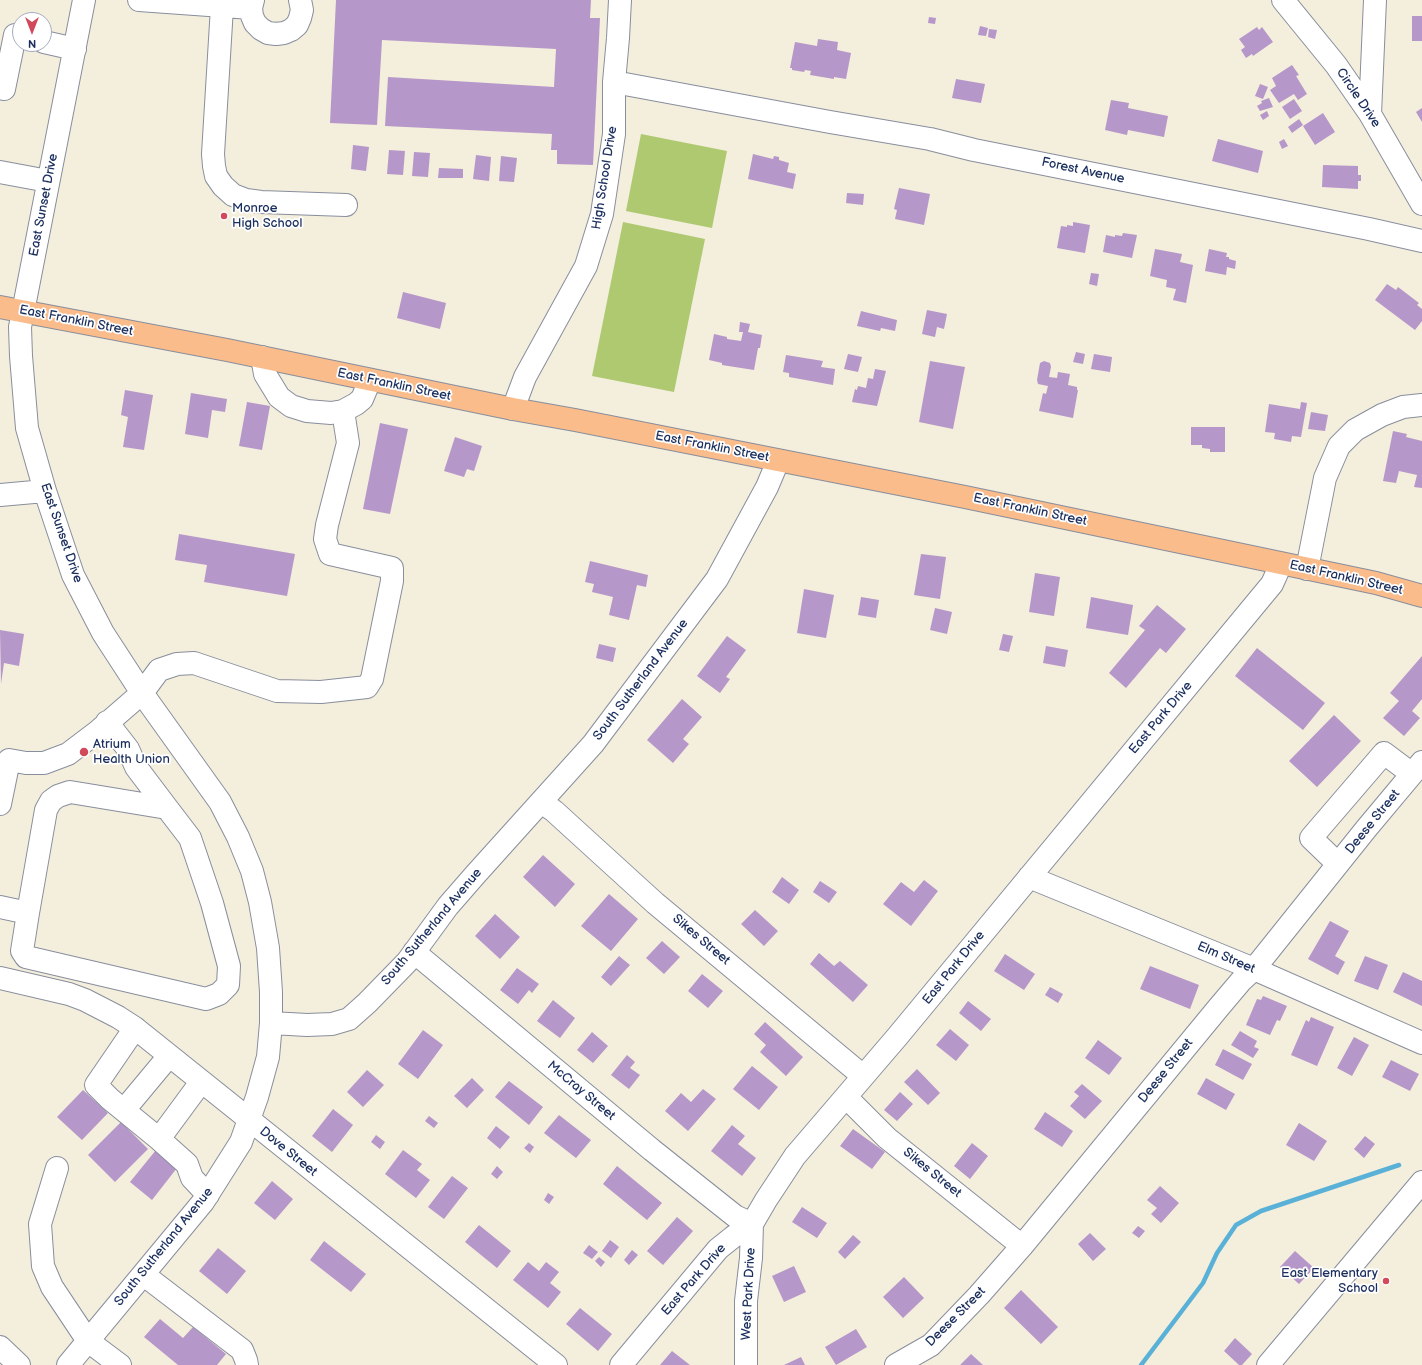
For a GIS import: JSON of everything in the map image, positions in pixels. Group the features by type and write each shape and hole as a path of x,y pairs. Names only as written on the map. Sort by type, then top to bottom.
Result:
{"main road":[{"name":"East Franklin Street","path":"0,307 262,357 513,409 965,497 1376,583 1422,596"}],"street":[{"name":"East Sunset Drive","path":"84,0 22,311 20,327 21,356 27,428 45,491 73,575 103,633 142,693 220,802 238,837 252,870 260,902 268,948 272,992 271,1023"},
{"path":"139,0 222,7 252,4 252,16 255,23 268,33 276,34 284,33 297,25 302,10 300,0"},
{"name":"High School Drive","path":"513,409 525,377 586,266 602,214 614,134 614,82 620,0"},
{"name":"Circle Drive","path":"1283,0 1336,65 1370,114 1422,204"},
{"path":"1370,114 1375,0"},
{"path":"222,7 213,154 216,176 223,186 233,195 246,200 261,202 346,205"},
{"path":"4,89 12,35"},
{"path":"52,44 75,49"},
{"name":"Forest Avenue","path":"614,82 930,139 974,150 1369,229 1422,241"},
{"path":"0,172 48,181"},
{"path":"262,357 264,374 279,397 291,406 307,411 319,413 343,411 362,399 370,380"},
{"path":"1307,569 1325,478 1339,446 1355,430 1382,415 1403,407 1422,405"},
{"path":"0,804 9,760 26,763 44,763 68,754 142,693 159,670 177,664 194,663 277,691 321,692 367,687 372,679 392,581 392,568 330,554 325,539 327,525 348,443 343,411"},
{"name":"South Sutherland Avenue","path":"68,1365 204,1202 240,1142 257,1097 268,1057 271,1023 306,1025 332,1024 349,1019 367,1003 407,962 448,906 470,880 593,744 717,579 767,487 778,461"},
{"path":"0,495 45,491"},
{"name":"East Park Drive","path":"621,1365 718,1249 752,1224 795,1156 897,1037 1272,584 1281,564"},
{"path":"102,727 128,749 136,767 190,838 212,903 229,966 228,985 219,994 206,999 26,957 22,951 27,918 46,810 52,801 58,796 70,792 167,808"},
{"path":"1338,864 1311,838 1384,753 1417,768"},
{"name":"Deese Street","path":"896,1365 931,1345 979,1295 1022,1246 1219,1007 1241,981 1254,969 1417,768"},
{"name":"Sikes Street","path":"541,802 554,811 655,903 863,1076"},
{"name":"Elm Street","path":"1029,877 1254,969 1422,1043"},
{"path":"0,906 27,918"},
{"path":"0,918 27,918"},
{"name":"McCray Street","path":"414,952 652,1150 735,1216 752,1224"},
{"name":"Dove Street","path":"0,978 52,990 85,1000 118,1017 135,1028 556,1365"},
{"path":"135,1028 96,1085 159,1138 187,1164 192,1178 208,1195"},
{"path":"124,1110 170,1056"},
{"path":"159,1138 201,1082"},
{"name":"Sikes Street","path":"846,1097 887,1138 1022,1246"},
{"path":"57,1168 40,1224 44,1266 52,1287 88,1341 120,1365"},
{"path":"1268,1365 1422,1182"},
{"name":"West Park Drive","path":"746,1365 746,1301 752,1224"},
{"path":"144,1275 242,1350 247,1365"},
{"path":"0,1347 19,1365"}],"green space":[{"path":"641,134 727,151 712,228 626,211"},
{"path":"623,222 705,239 674,392 592,376"}],"building":[{"path":"336,0 591,0 590,18 600,18 593,165 557,164 557,150 551,150 552,134 385,126 388,77 554,87 556,49 382,40 377,125 330,123"},
{"path":"1412,16 1422,16 1422,41 1412,41"},
{"path":"929,17 936,18 935,24 928,23"},
{"path":"980,26 988,28 986,36 978,35"},
{"path":"1257,27 1259,30 1262,27 1273,42 1253,56 1252,54 1246,58 1241,50 1245,47 1239,39"},
{"path":"989,29 997,30 995,39 988,37"},
{"path":"818,39 838,42 837,50 851,53 846,79 834,77 834,79 810,75 811,71 805,70 804,72 792,70 792,68 790,68 795,42 817,46"},
{"path":"1292,65 1299,75 1296,76 1307,94 1298,100 1294,94 1279,103 1270,90 1276,86 1272,78"},
{"path":"956,79 985,84 981,103 952,98"},
{"path":"1260,84 1268,87 1263,99 1255,96"},
{"path":"1269,98 1273,107 1260,111 1257,106 1262,103 1261,101"},
{"path":"1294,99 1302,111 1290,119 1282,107"},
{"path":"1111,100 1129,103 1128,108 1168,116 1164,137 1128,130 1127,135 1105,130"},
{"path":"1422,108 1422,122 1416,112"},
{"path":"1267,111 1269,116 1263,120 1260,115"},
{"path":"1323,113 1335,132 1315,145 1303,126"},
{"path":"1299,119 1303,125 1292,133 1288,127"},
{"path":"1218,139 1263,151 1258,173 1212,161"},
{"path":"1284,139 1288,146 1282,149 1279,142"},
{"path":"353,145 369,147 366,171 351,169"},
{"path":"389,150 405,151 403,175 387,174"},
{"path":"414,152 430,153 428,177 412,176"},
{"path":"753,154 773,159 774,156 779,157 779,160 789,163 787,172 796,174 793,189 748,179"},
{"path":"476,155 491,157 489,181 473,179"},
{"path":"501,156 517,158 514,182 499,181"},
{"path":"1323,165 1358,166 1358,175 1361,175 1361,181 1358,181 1358,189 1322,187"},
{"path":"439,168 463,169 463,178 438,178"},
{"path":"899,188 930,194 924,225 895,219 897,210 894,209"},
{"path":"847,193 864,194 863,205 846,203"},
{"path":"1073,222 1090,225 1085,253 1057,248 1061,226 1073,226"},
{"path":"1123,233 1137,235 1132,258 1103,252 1106,235 1115,237 1115,235 1122,236"},
{"path":"1155,249 1182,254 1180,262 1193,265 1186,303 1173,300 1176,289 1166,287 1167,280 1150,276"},
{"path":"1209,249 1227,253 1226,257 1236,261 1235,269 1227,267 1226,275 1205,271"},
{"path":"1091,273 1099,274 1097,286 1089,284"},
{"path":"1387,284 1396,290 1398,287 1419,303 1417,305 1422,309 1422,321 1415,330 1375,300"},
{"path":"403,292 446,303 440,329 397,318"},
{"path":"927,310 947,314 944,329 937,327 935,337 922,334"},
{"path":"861,311 897,320 895,331 881,328 880,331 857,326"},
{"path":"740,322 750,324 748,332 762,335 754,370 722,365 722,363 709,360 714,334 727,337 727,339 741,341 743,332 739,332"},
{"path":"1076,352 1085,354 1083,364 1073,362"},
{"path":"848,354 862,357 858,372 844,369"},
{"path":"1094,354 1112,357 1110,372 1091,369"},
{"path":"786,355 823,361 821,367 835,369 833,385 789,377 789,373 783,372"},
{"path":"930,361 965,367 953,429 919,422"},
{"path":"1044,361 1050,363 1051,367 1049,377 1057,378 1058,372 1070,374 1068,385 1077,387 1078,390 1073,418 1039,411 1043,393 1046,394 1048,386 1038,384 1037,380 1040,363"},
{"path":"875,369 886,371 877,406 852,402 855,389 857,390 858,386 866,388 868,378 873,379"},
{"path":"125,390 153,395 144,450 123,447 128,417 121,415"},
{"path":"191,393 227,399 225,412 212,410 208,438 185,434"},
{"path":"247,402 270,406 262,450 239,446"},
{"path":"1301,402 1307,403 1301,437 1292,436 1291,442 1274,439 1275,433 1265,432 1269,404 1300,409"},
{"path":"1311,412 1328,415 1325,431 1308,429"},
{"path":"380,423 408,429 390,514 363,509"},
{"path":"1191,427 1225,427 1225,452 1210,452 1210,449 1202,448 1202,445 1191,445"},
{"path":"1393,431 1407,434 1406,437 1422,441 1422,488 1414,487 1417,475 1399,471 1396,483 1383,481"},
{"path":"455,437 482,446 474,471 467,469 464,477 444,471"},
{"path":"179,534 295,554 287,596 204,582 207,565 175,560"},
{"path":"921,554 946,557 940,599 914,595"},
{"path":"590,561 648,575 646,587 637,585 629,620 609,615 613,597 592,592 594,584 585,582"},
{"path":"1035,573 1060,577 1054,616 1029,612"},
{"path":"804,589 834,595 826,638 797,633"},
{"path":"861,597 879,600 876,618 858,615"},
{"path":"1091,597 1133,605 1128,635 1086,628"},
{"path":"1157,605 1186,629 1166,653 1160,648 1126,688 1109,673 1145,630 1139,626"},
{"path":"935,608 952,612 947,634 930,630"},
{"path":"0,630 24,634 19,666 4,663 1,684"},
{"path":"1003,634 1013,636 1009,652 999,650"},
{"path":"727,636 746,650 726,677 730,679 720,693 697,676"},
{"path":"599,644 616,648 613,662 596,658"},
{"path":"1046,646 1068,650 1065,667 1043,663"},
{"path":"1257,648 1325,703 1303,730 1235,676"},
{"path":"1422,656 1422,699 1412,711 1420,718 1404,736 1383,718 1399,701 1390,693"},
{"path":"682,699 702,717 683,739 689,744 673,763 647,740"},
{"path":"1334,715 1361,741 1317,787 1289,761"},
{"path":"543,855 575,884 555,907 523,877"},
{"path":"782,877 799,890 789,904 772,892"},
{"path":"924,880 938,891 911,926 883,904 901,882 914,892"},
{"path":"820,881 837,892 829,903 813,892"},
{"path":"609,894 638,919 611,951 581,926"},
{"path":"755,910 778,931 764,946 741,924"},
{"path":"495,914 520,937 500,959 475,936"},
{"path":"1330,921 1349,931 1335,956 1345,962 1338,975 1308,959"},
{"path":"662,941 680,957 664,974 646,958"},
{"path":"819,953 834,966 840,961 868,985 853,1002 810,964"},
{"path":"1005,954 1035,974 1024,990 994,971"},
{"path":"619,956 630,965 611,986 601,977"},
{"path":"1365,956 1388,965 1378,990 1354,981"},
{"path":"1150,966 1199,985 1190,1009 1140,989"},
{"path":"517,968 539,984 532,993 529,990 518,1004 500,990"},
{"path":"1403,972 1422,981 1422,1006 1393,992"},
{"path":"702,974 723,991 708,1008 688,991"},
{"path":"1050,987 1063,994 1058,1003 1045,995"},
{"path":"1263,996 1287,1006 1280,1021 1277,1020 1270,1035 1246,1025 1257,999 1261,1000"},
{"path":"553,1000 575,1018 560,1038 537,1021"},
{"path":"968,1001 991,1019 981,1031 959,1013"},
{"path":"1311,1017 1334,1027 1317,1066 1291,1055 1306,1020 1309,1022"},
{"path":"765,1022 803,1057 786,1076 760,1052 766,1045 754,1034"},
{"path":"950,1029 969,1045 956,1061 936,1045"},
{"path":"423,1030 443,1045 418,1079 398,1064"},
{"path":"1240,1031 1257,1041 1254,1047 1259,1049 1253,1058 1231,1045"},
{"path":"592,1032 608,1046 593,1063 577,1050"},
{"path":"1354,1037 1369,1045 1352,1076 1337,1068"},
{"path":"1098,1040 1122,1058 1109,1075 1085,1058"},
{"path":"1223,1049 1252,1064 1243,1080 1215,1065"},
{"path":"627,1055 635,1062 630,1068 640,1075 629,1089 611,1075"},
{"path":"1391,1060 1419,1074 1410,1091 1382,1077"},
{"path":"752,1066 778,1087 759,1110 733,1089"},
{"path":"917,1069 940,1093 928,1105 904,1082"},
{"path":"367,1070 384,1085 363,1107 347,1092"},
{"path":"472,1078 484,1090 467,1108 454,1096"},
{"path":"1206,1078 1235,1094 1226,1110 1197,1094"},
{"path":"509,1081 543,1107 529,1125 495,1097"},
{"path":"1082,1084 1102,1101 1085,1119 1070,1106 1079,1096 1074,1092"},
{"path":"703,1089 716,1099 688,1131 665,1111 681,1093 691,1102"},
{"path":"83,1090 108,1113 82,1140 57,1117"},
{"path":"900,1092 913,1104 897,1121 884,1110"},
{"path":"333,1109 353,1125 332,1152 312,1136"},
{"path":"1045,1112 1073,1131 1062,1147 1034,1129"},
{"path":"559,1115 591,1140 576,1158 544,1133"},
{"path":"429,1116 438,1123 434,1128 425,1121"},
{"path":"121,1122 148,1149 115,1182 88,1155"},
{"path":"1299,1123 1327,1141 1314,1161 1286,1145"},
{"path":"732,1125 745,1136 738,1144 756,1158 742,1176 711,1151"},
{"path":"496,1126 510,1137 500,1149 487,1138"},
{"path":"853,1129 885,1152 872,1169 840,1146"},
{"path":"376,1135 385,1142 380,1149 371,1142"},
{"path":"1365,1136 1375,1144 1364,1158 1354,1149"},
{"path":"529,1143 534,1147 530,1153 524,1148"},
{"path":"972,1143 988,1156 970,1179 954,1166"},
{"path":"156,1150 177,1168 152,1200 130,1182"},
{"path":"403,1150 422,1164 417,1170 430,1180 416,1198 385,1174"},
{"path":"497,1166 503,1172 497,1179 491,1174"},
{"path":"617,1166 662,1203 647,1220 603,1184"},
{"path":"452,1176 468,1188 444,1219 428,1207"},
{"path":"272,1181 293,1199 275,1220 254,1203"},
{"path":"1160,1186 1179,1203 1161,1223 1151,1214 1157,1208 1147,1200"},
{"path":"548,1193 554,1197 549,1204 544,1200"},
{"path":"802,1207 827,1223 817,1238 792,1222"},
{"path":"677,1217 693,1231 663,1265 647,1251"},
{"path":"479,1225 511,1251 497,1268 465,1242"},
{"path":"1138,1226 1145,1231 1139,1238 1132,1233"},
{"path":"1090,1233 1106,1249 1093,1261 1078,1244"},
{"path":"853,1235 861,1242 845,1259 838,1252"},
{"path":"610,1240 619,1247 611,1258 602,1251"},
{"path":"324,1241 366,1274 351,1292 310,1260"},
{"path":"589,1245 598,1252 592,1259 583,1253"},
{"path":"218,1248 246,1271 227,1294 199,1271"},
{"path":"632,1250 638,1255 629,1265 624,1260"},
{"path":"1295,1251 1314,1268 1299,1284 1280,1267"},
{"path":"599,1257 605,1262 601,1267 595,1261"},
{"path":"528,1262 539,1271 546,1262 559,1272 550,1283 561,1292 548,1308 513,1280"},
{"path":"794,1266 806,1292 784,1302 772,1276"},
{"path":"904,1277 924,1298 903,1318 883,1297"},
{"path":"1021,1290 1058,1327 1041,1344 1004,1308"},
{"path":"580,1308 612,1334 598,1351 566,1324"},
{"path":"160,1319 183,1338 193,1327 226,1354 217,1365 178,1365 144,1337"},
{"path":"856,1329 867,1347 836,1365 825,1347"},
{"path":"1235,1338 1252,1354 1242,1365 1239,1365 1224,1351"},
{"path":"672,1351 690,1365 660,1365"},
{"path":"971,1354 983,1365 960,1365"},
{"path":"801,1357 805,1365 784,1365"}],"waterway":[{"path":"1141,1365 1203,1283 1217,1253 1236,1225 1261,1211 1399,1165"}],"place":[{"name":"Monroe High School","path":"224,216"},
{"name":"Atrium Health Union","path":"84,752"},
{"name":"East Elementary School","path":"1386,1281"}]}
